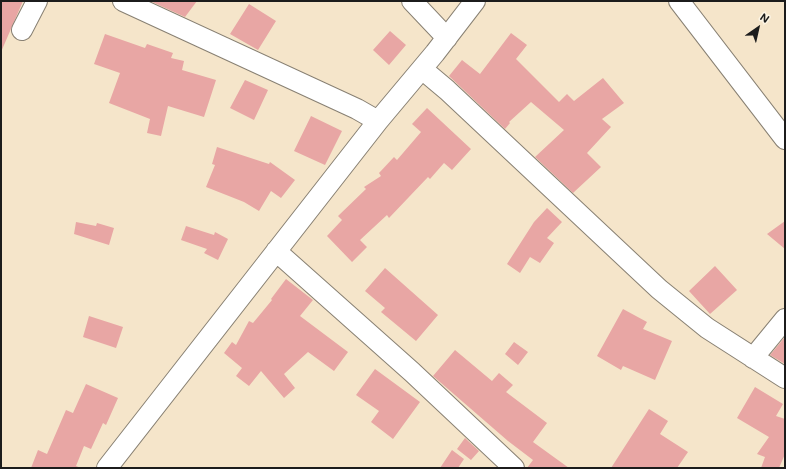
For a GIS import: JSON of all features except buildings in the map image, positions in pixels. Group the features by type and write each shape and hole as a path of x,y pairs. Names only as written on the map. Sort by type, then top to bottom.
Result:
{"street":[{"path":"22,30 37,1"},
{"path":"123,1 357,109 378,121"},
{"path":"412,1 447,38"},
{"path":"107,468 378,121 422,69 475,1"},
{"path":"679,1 785,139"},
{"path":"422,69 447,90 659,289 707,328 785,378"},
{"path":"276,251 412,372 514,468"},
{"path":"753,358 785,319"}]}
